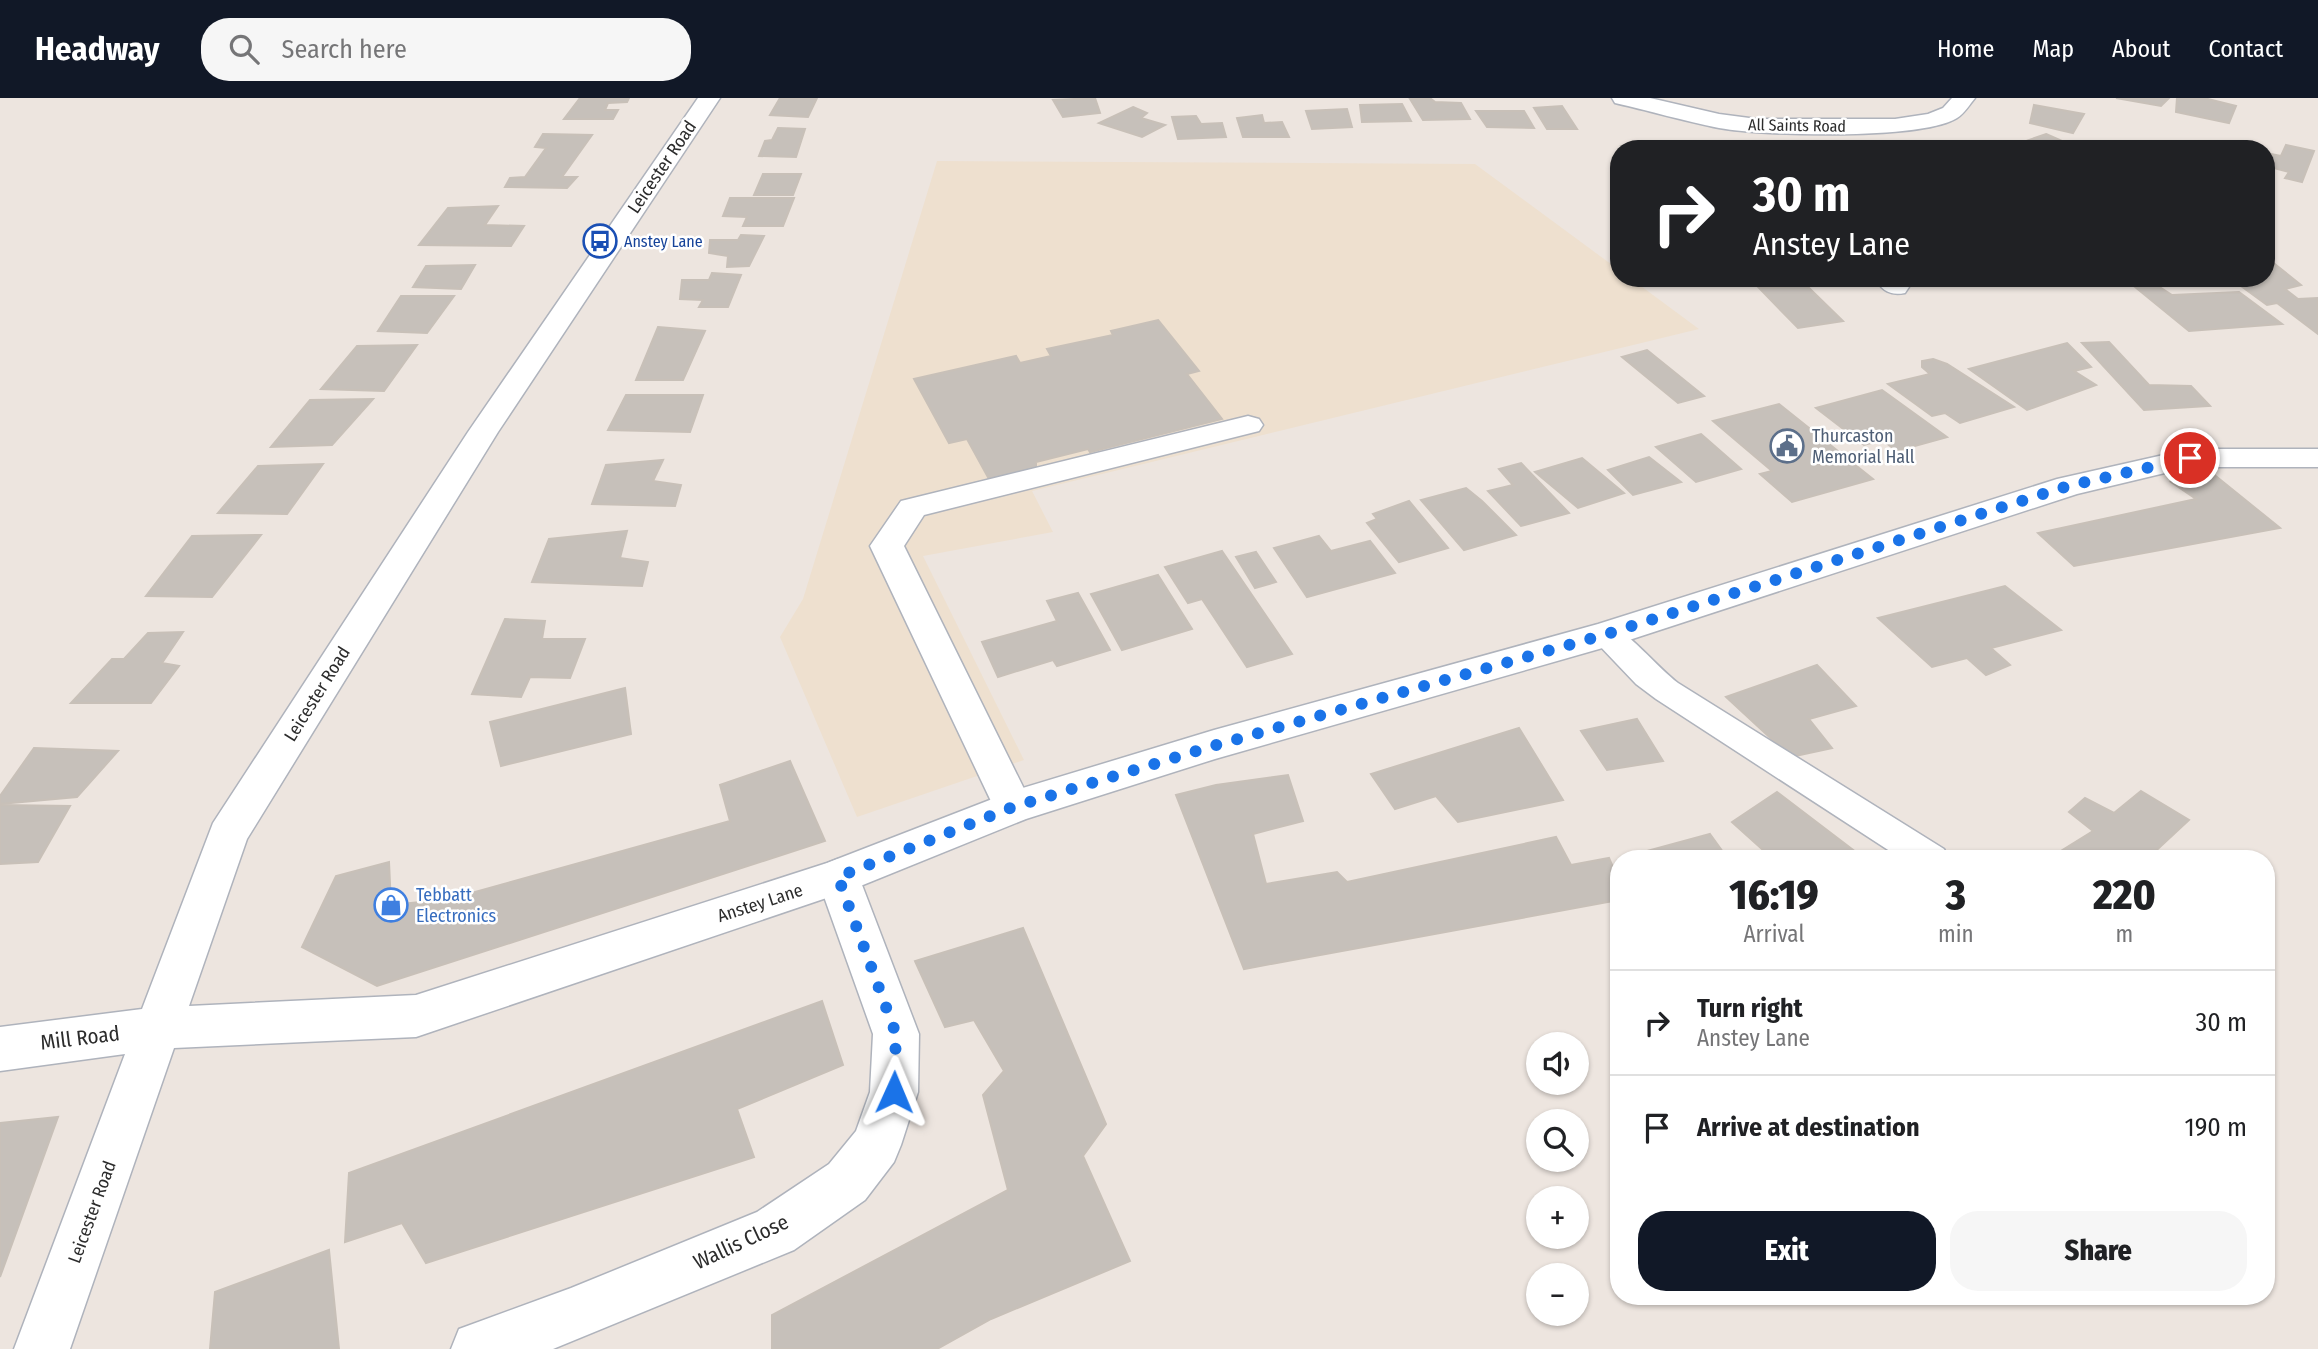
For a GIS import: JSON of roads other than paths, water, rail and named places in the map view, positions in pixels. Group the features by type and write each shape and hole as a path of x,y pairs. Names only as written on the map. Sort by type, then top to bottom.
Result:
{"street":[{"name":"Leicester Road","path":"42,1349 228,835 483,432 709,98"},
{"name":"All Saints Road","path":"1623,98 1719,121 1757,125 1895,126 1933,120 1951,113 1965,98"},
{"path":"1752,140 1757,125"},
{"path":"1013,807 887,546 913,509 1248,425"},
{"name":"Anstey Lane","path":"160,1028 416,1016 838,877 1013,807 1213,746 1607,634 2068,486 2190,458 2318,458"},
{"name":"Wallis Close","path":"479,1349 571,1315 775,1231 847,1182 869,1154 876,1144 894,1092 896,1034 838,877"},
{"name":"Mill Road","path":"0,1049 160,1028"}],"lane":[{"path":"1607,634 1647,676 1667,691 1917,850"}],"place":[{"name":"Anstey Lane","path":"600,241"},
{"name":"Thurcaston Memorial Hall","path":"1787,446"},
{"name":"Tebbatt Electronics","path":"391,905"}]}
